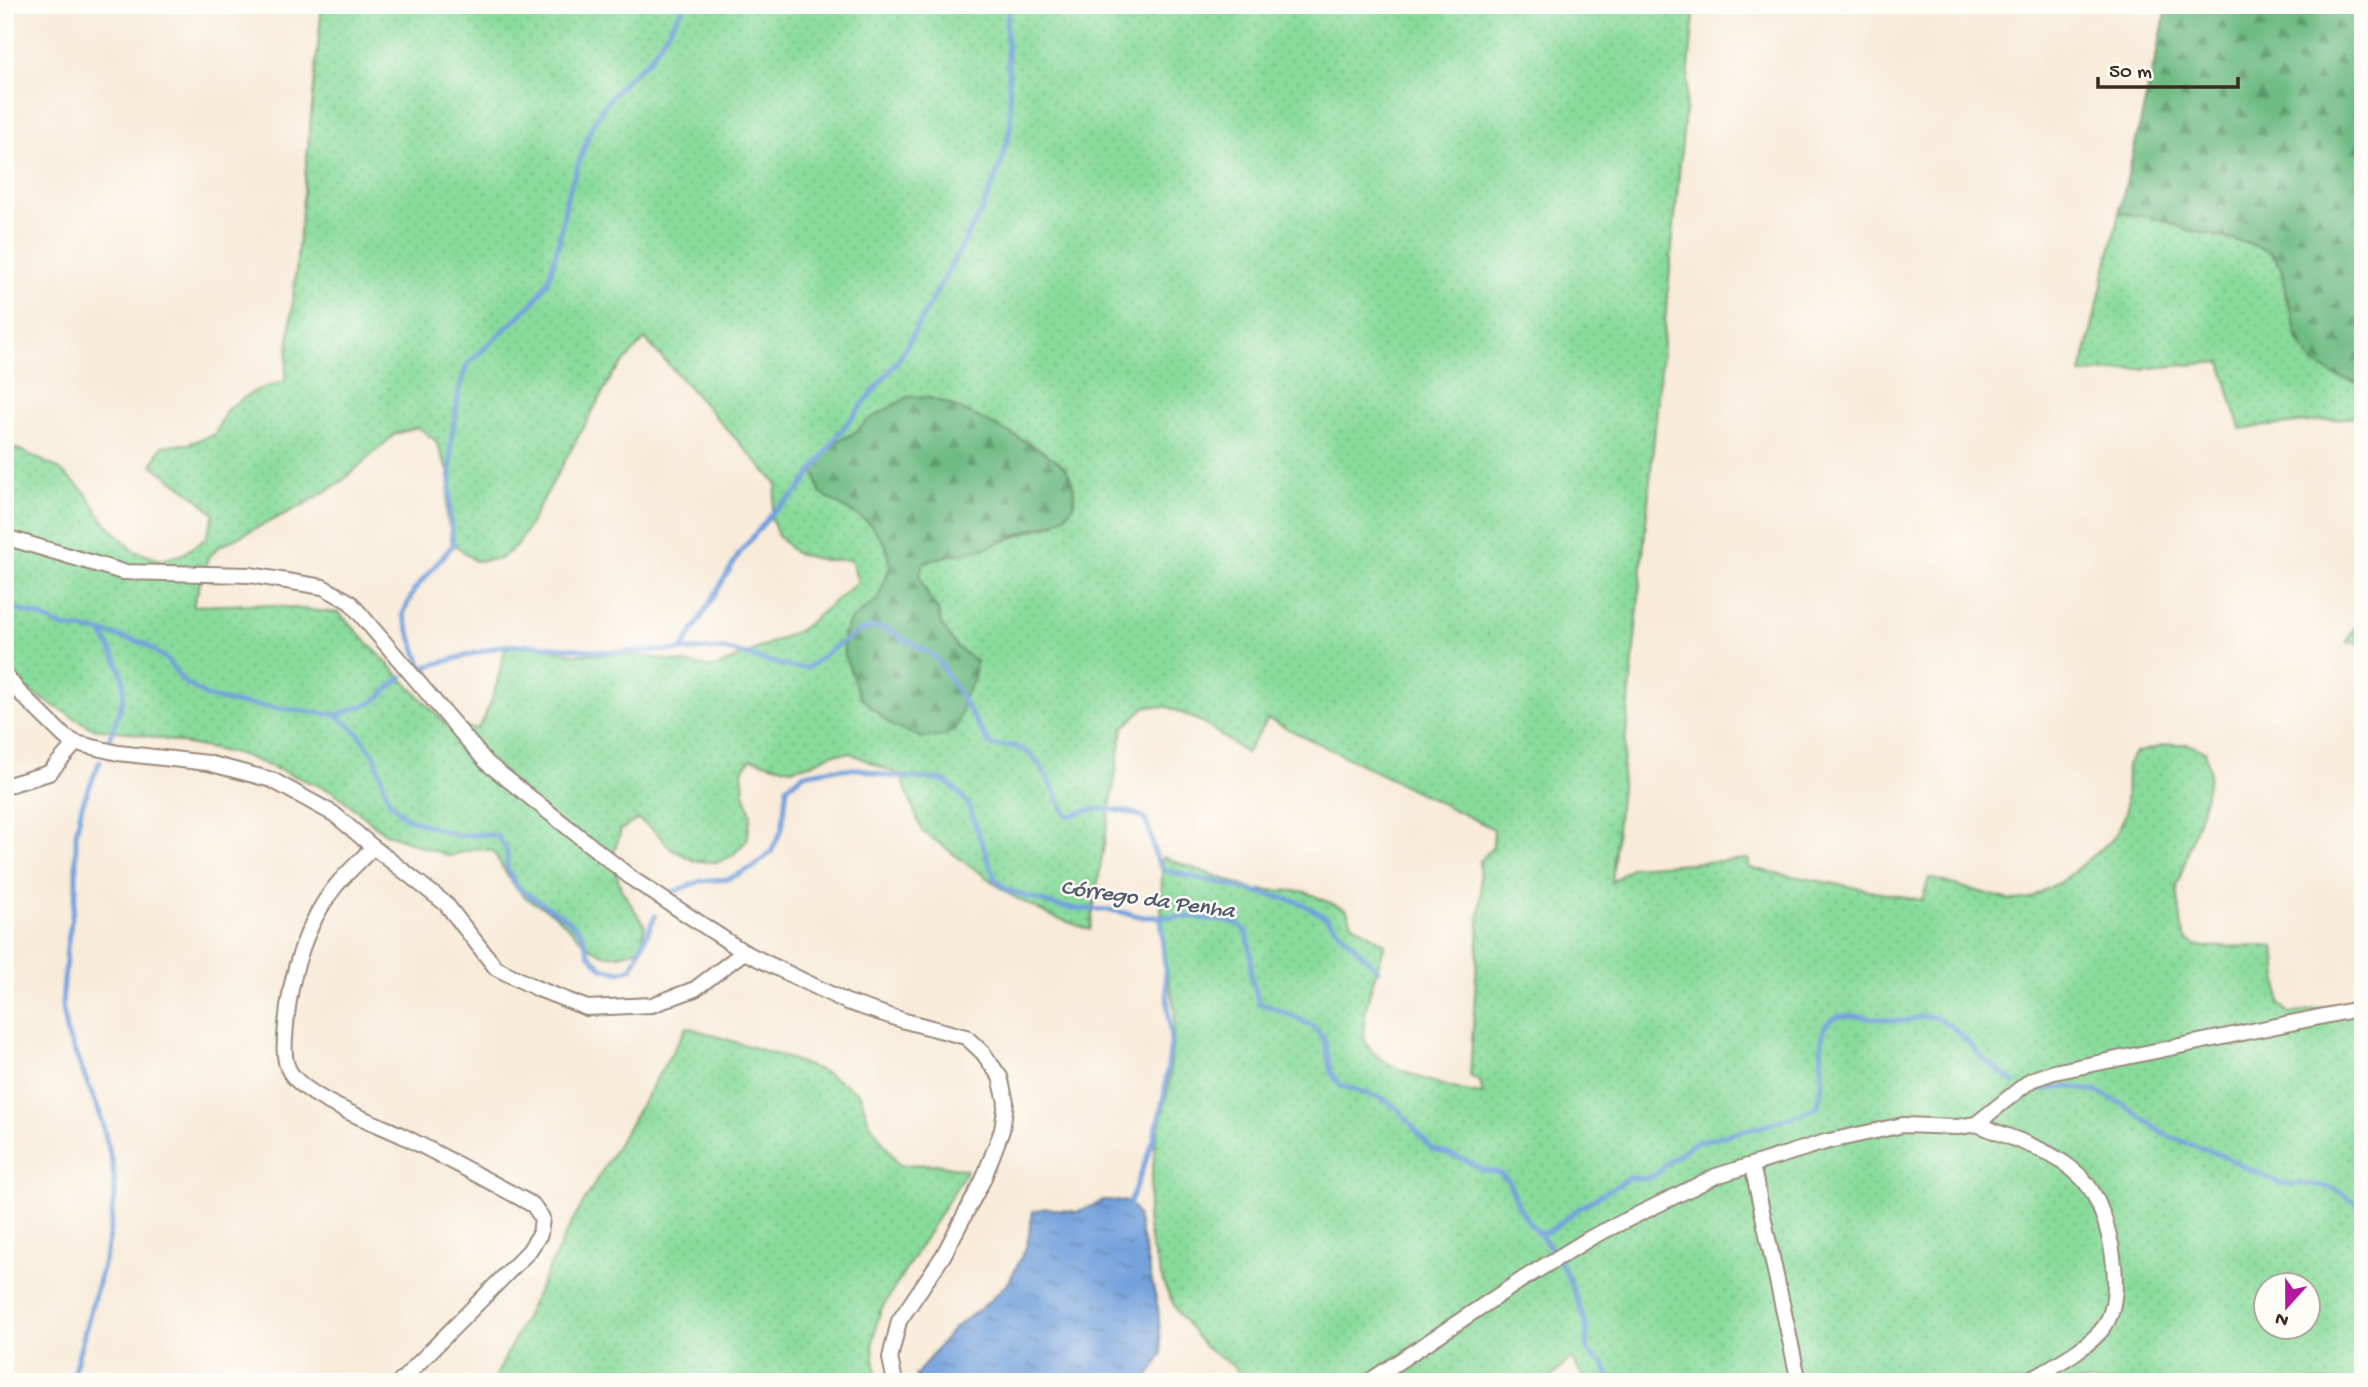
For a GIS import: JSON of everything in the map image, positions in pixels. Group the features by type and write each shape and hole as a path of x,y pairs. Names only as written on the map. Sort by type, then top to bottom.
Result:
{"street":[{"path":"5,537 123,572 250,575 323,587 350,602 487,763 634,880 744,952 847,1002 966,1037 983,1053 1000,1077 1006,1102 1002,1130 983,1180 943,1256 899,1321 890,1358 895,1382"},
{"path":"5,674 17,690 65,737 76,743 118,753 208,763 272,780 334,814 446,904 496,968 536,988 587,1008 652,1005 695,989 744,952"},
{"path":"5,786 49,772 76,743"},
{"path":"373,848 338,883 319,910 304,943 289,993 284,1047 289,1071 304,1087 330,1102 404,1136 533,1205 542,1218 540,1234 529,1251 400,1382"},
{"path":"1976,1124 2031,1080 2054,1072 2363,1008"},
{"path":"1368,1382 1592,1237 1716,1176 1825,1142 1903,1125 1976,1124 2064,1163 2088,1185 2106,1220 2113,1258 2115,1300 2104,1326 2071,1355 2026,1382"},
{"path":"1752,1165 1800,1382"}],"green space":[{"path":"322,5 1695,5 1612,882 1632,867 1749,859 1749,868 1922,900 1929,878 2010,900 2028,899 2062,881 2114,838 2126,814 2127,765 2135,753 2171,744 2188,744 2205,751 2210,770 2205,798 2177,887 2182,929 2186,938 2203,947 2275,946 2280,1003 2289,1014 2363,1000 2363,1382 1586,1382 1571,1358 1546,1382 1244,1382 1235,1367 1206,1348 1178,1313 1164,1285 1151,1245 1147,1219 1156,1140 1169,1085 1175,1011 1161,942 1162,857 1255,890 1303,891 1347,910 1352,923 1385,944 1364,1021 1366,1043 1373,1053 1385,1062 1419,1077 1483,1094 1480,1081 1470,1076 1481,892 1479,862 1493,847 1494,829 1268,719 1246,753 1202,722 1168,707 1146,706 1123,728 1090,930 1051,916 1012,896 922,831 901,776 850,753 832,754 811,764 791,769 751,759 742,771 744,792 751,814 747,840 732,856 718,862 695,861 671,849 656,832 638,819 621,830 612,859 621,889 645,926 641,947 625,954 601,953 581,940 551,912 522,894 508,877 493,851 476,848 450,856 383,832 334,792 242,755 127,732 92,728 17,684 5,665 5,446 58,468 86,493 103,520 134,551 161,560 183,554 206,538 214,514 152,465 162,446 188,444 215,434 227,409 255,391 285,381","holes":["645,339 777,484 771,517 778,536 795,553 823,560 851,560 858,582 800,630 714,668 632,654 573,654 525,643 505,649 491,701 477,729 446,724 339,613 257,604 193,606 208,558 220,546 305,504 341,482 395,434 418,427 436,441 450,475 446,515 455,545 475,561 500,559 518,545 613,374","908,397 931,398 1013,434 1065,468 1056,524 924,563 919,575 929,598 938,610 941,624 974,679 962,700 962,711 923,737 892,726 880,714 850,621 878,599 890,567 886,545 868,522 820,493 831,444 853,434"]},
{"path":"2168,5 2363,5 2363,384 2336,376 2312,362 2298,341 2281,268 2272,253 2249,243 2188,230 2160,219 2119,213"},
{"path":"2119,213 2160,218 2188,230 2249,243 2272,253 2281,268 2287,304 2336,376 2363,384 2363,416 2240,429 2221,362 2081,374"},
{"path":"908,397 940,401 1023,440 1058,461 1066,469 1074,492 1071,509 1054,523 978,550 924,563 919,576 938,610 941,624 958,648 976,661 974,679 962,700 962,711 956,728 944,736 923,738 892,726 860,697 844,654 843,635 850,621 878,599 890,567 886,545 868,522 820,493 814,469 831,444 853,434 868,420"},
{"path":"2363,612 2363,644 2347,642"},
{"path":"687,1027 824,1072 860,1094 869,1122 899,1165 936,1164 967,1170 881,1310 873,1346 879,1382 493,1382 572,1222"}],"water":[{"path":"1105,1200 1130,1202 1137,1215 1158,1308 1162,1355 1148,1378 1142,1382 918,1382 915,1376 953,1329 985,1305 1009,1282 1027,1245 1033,1211 1046,1208 1078,1212"}],"waterway":[{"path":"422,667 403,614 414,590 453,545 450,517 451,443 459,391 467,365 534,302 548,281 559,242 567,197 592,125 626,80 649,60 685,5"},
{"path":"682,649 739,554 773,512 798,492 838,435 900,358 984,206 1002,161 1011,124 1006,24 1011,5"},
{"name":"Córrego da Penha","path":"5,607 37,615 63,627 101,632 144,643 167,660 184,682 208,697 235,703 337,715 358,733 375,756 389,801 406,818 458,836 498,836 507,851 507,868 518,888 566,918 581,932 589,954 602,968 620,972 632,968 655,916"},
{"path":"418,669 501,646 535,645 609,652 724,649 790,667 807,668 860,631 876,627 889,630 937,658 990,745 1013,746 1032,756 1046,774 1067,815 1105,809 1141,816 1148,827 1156,856 1164,870 1299,902 1327,918 1378,970"},
{"path":"101,632 118,663 124,686 120,709 108,742"},
{"path":"337,715 374,702 402,677"},
{"path":"71,1382 107,1250 115,1194 113,1166 99,1111 66,1031 62,1004 76,891 76,833 82,805 100,761"},
{"name":"Córrego da Penha","path":"675,891 701,881 728,879 754,867 771,852 782,829 787,787 804,774 832,769 860,769 887,776 943,780 957,791 968,804 995,879 1007,890 1058,906 1078,909 1111,910 1144,917 1194,917 1237,923 1247,932 1251,976 1259,1003 1313,1026 1324,1038 1331,1072 1340,1085 1384,1099 1398,1109 1432,1149 1463,1159 1483,1170 1497,1172 1508,1180 1519,1207 1555,1252 1570,1281 1586,1324 1588,1352 1604,1363 1611,1382"},
{"path":"1129,1208 1154,1139 1164,1096 1171,1043 1161,917"},
{"path":"1537,1233 1554,1228 1578,1209 1629,1178 1647,1179 1658,1173 1694,1143 1770,1124 1816,1108 1822,1086 1823,1031 1827,1024 1839,1017 1846,1015 1900,1021 1923,1016 1934,1017 1954,1029 1982,1058 2014,1083"},
{"path":"2033,1090 2071,1087 2098,1092 2124,1105 2169,1137 2216,1153 2281,1184 2309,1184 2335,1189 2363,1207"}]}
